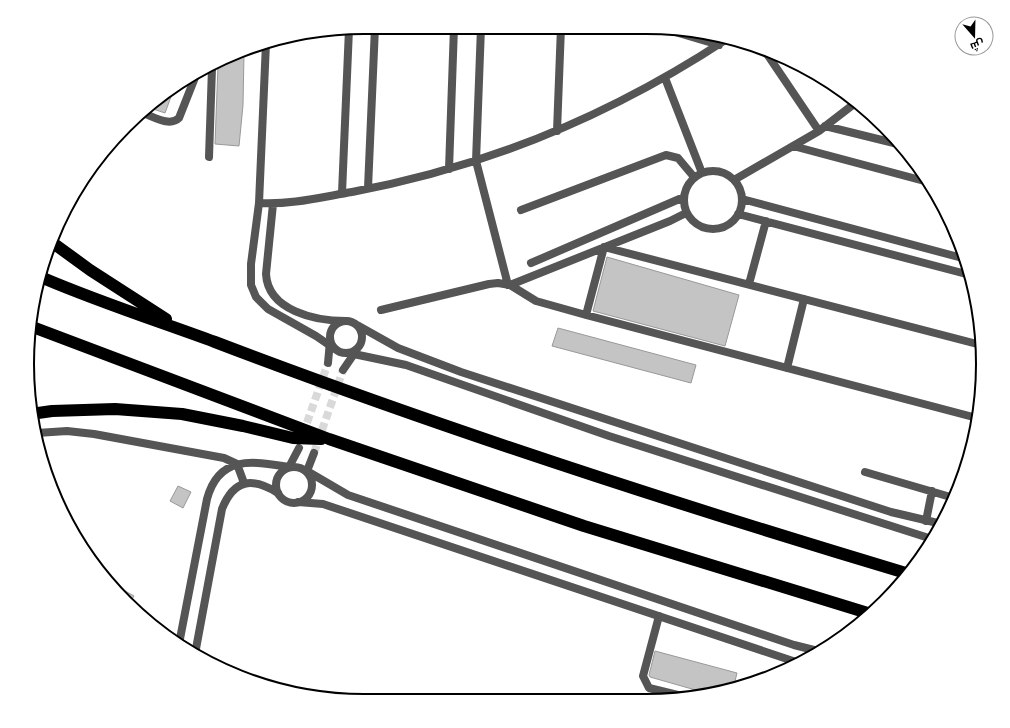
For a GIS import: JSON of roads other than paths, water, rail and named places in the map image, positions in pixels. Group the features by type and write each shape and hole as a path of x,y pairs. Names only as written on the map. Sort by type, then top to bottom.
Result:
{"highway":[{"path":"56,245 90,270 185,331"},
{"path":"45,279 289,370 500,445 726,519 902,572"},
{"path":"36,328 329,439 584,526 864,612"},
{"path":"38,413 93,409 182,414 293,438 329,439"}],"street":[{"path":"368,188 375,34"},
{"path":"449,169 454,34"},
{"path":"481,34 476,161 509,285"},
{"path":"557,131 561,34"},
{"path":"342,193 349,35"},
{"path":"695,38 719,45"},
{"path":"259,202 273,204 342,193 449,169 476,161 557,131 665,78 722,43"},
{"path":"266,49 259,202 250,274 254,294 268,309 332,345 339,352 353,353 406,365 609,436 926,538"},
{"path":"770,58 822,128 891,143"},
{"path":"209,157 212,71"},
{"path":"665,78 702,173"},
{"path":"148,115 170,122 180,118 194,82"},
{"path":"734,180 822,128 852,106"},
{"path":"793,146 919,180"},
{"path":"521,210 666,155 678,158 694,177"},
{"path":"711,171 720,172 734,180 740,189 742,199 738,214 728,225 714,229 697,225 686,213 684,197 686,188 694,177 702,173 711,171"},
{"path":"531,264 684,197"},
{"path":"742,199 958,257"},
{"path":"273,204 266,274 267,282 270,290 282,303 301,313 331,321 346,321 357,325 398,348 460,372 891,512 935,523"},
{"path":"509,285 670,221 686,213"},
{"path":"738,214 963,273"},
{"path":"749,284 766,221"},
{"path":"604,247 975,343"},
{"path":"586,315 604,247"},
{"path":"381,310 498,283 509,285 536,301 972,417"},
{"path":"787,368 804,299"},
{"path":"328,363 332,345 333,329 341,322 346,321"},
{"path":"343,370 353,353 362,342 362,333 357,325"},
{"path":"41,433 67,431 94,434 224,458 237,464 244,483"},
{"path":"278,493 278,478 288,467 299,448"},
{"path":"307,471 314,453"},
{"path":"180,638 210,490 220,475 227,469 244,462 260,462 288,467 298,467 348,495 368,503 794,645 812,649"},
{"path":"298,502 304,500 311,491 312,479 307,471"},
{"path":"864,472 948,496"},
{"path":"196,648 222,509 230,494 244,483 262,485 278,493 289,502 323,504 791,660"},
{"path":"926,521 932,491"},
{"path":"659,616 643,676 649,688 669,693"}],"tunnel":[{"path":"303,434 328,363"},
{"path":"314,453 343,370"}]}
